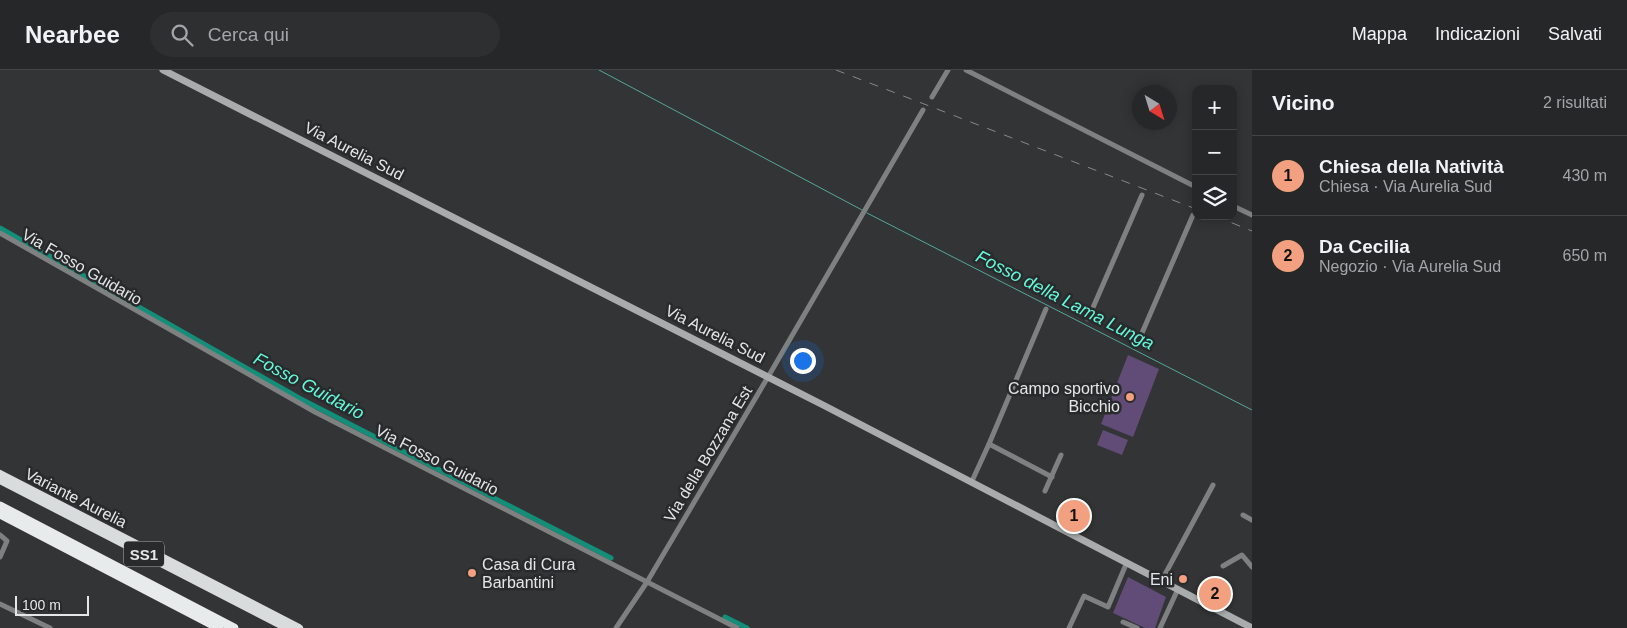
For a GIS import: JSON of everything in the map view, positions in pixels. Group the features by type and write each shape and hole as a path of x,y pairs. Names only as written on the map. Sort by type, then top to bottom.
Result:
{"highway":[{"name":"Variante Aurelia","path":"0,474 299,628"},
{"name":"Variante Aurelia","path":"0,480 287,628"},
{"path":"0,506 234,628"},
{"path":"0,514 219,628"}],"main road":[{"name":"Via Aurelia Sud","path":"163,70 972,481 1252,628"}],"street":[{"path":"932,96 948,70"},
{"path":"966,70 1192,185"},
{"name":"Via della Bozzana Est","path":"616,628 647,582 923,110"},
{"path":"1088,319 1142,195"},
{"path":"1237,208 1252,215"},
{"path":"1142,333 1192,217"},
{"name":"Via Fosso Guidario","path":"0,233 315,412 737,628"},
{"path":"972,481 1046,308"},
{"path":"989,444 1052,477"},
{"path":"1045,491 1061,456"},
{"path":"1162,580 1213,486"},
{"path":"1243,515 1252,520"},
{"path":"0,535 7,541 0,557"},
{"path":"1224,566 1242,555 1252,567"},
{"path":"1069,628 1084,596 1108,607 1127,562"},
{"path":"1160,628 1178,589"},
{"path":"0,604 50,628"},
{"path":"1123,622 1137,628"}],"shaded area":[{"name":"Campo sportivo Bicchio","path":"1128,355 1159,369 1133,437 1101,424"},
{"path":"1103,430 1128,440 1122,455 1097,445"},
{"path":"1128,577 1166,597 1155,628 1145,628 1113,613"}],"waterway":[{"name":"Fosso della Lama Lunga","path":"599,70 862,210"},
{"name":"Fosso della Lama Lunga","path":"867,213 1252,410"},
{"name":"Fosso Guidario","path":"0,228 299,398 611,558"},
{"name":"Fosso Guidario","path":"725,617 747,628"}],"railway":[{"path":"836,70 1192,207"},
{"path":"1225,220 1252,231"}],"place":[{"name":"Campo sportivo Bicchio","path":"1130,397"},
{"name":"Chiesa della Natività","path":"1074,516"},
{"name":"Casa di Cura Barbantini","path":"472,573"},
{"name":"Eni","path":"1183,579"},
{"name":"Da Cecilia","path":"1215,594"}]}
